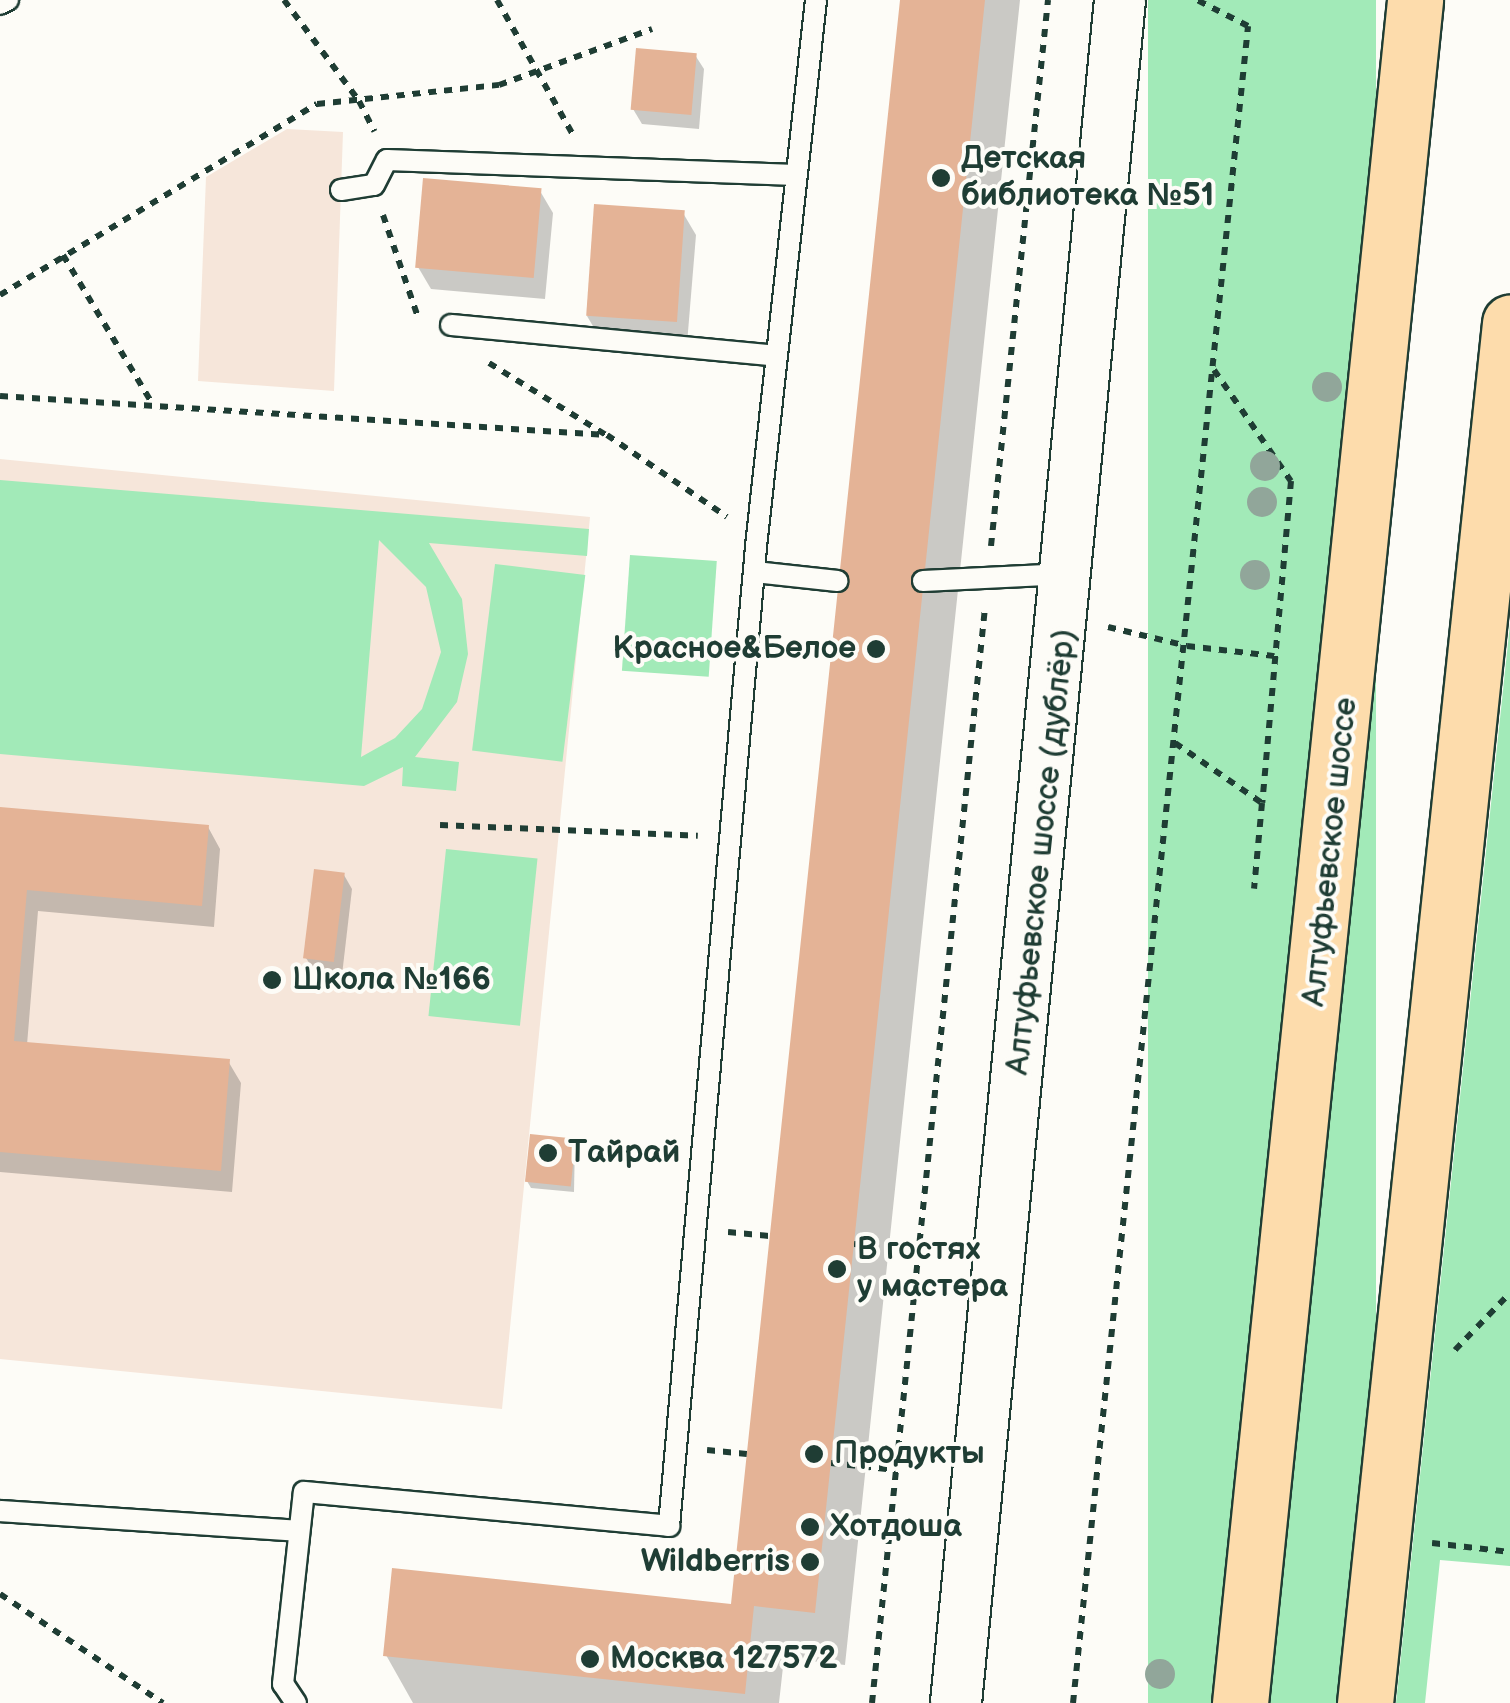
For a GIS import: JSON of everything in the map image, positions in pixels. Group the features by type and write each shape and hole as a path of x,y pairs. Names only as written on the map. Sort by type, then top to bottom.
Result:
{"main road":[{"name":"Алтуфьевское шоссе","path":"1240,1703 1416,0"},
{"path":"1365,1703 1505,413 1510,323"}],"street":[{"name":"Алтуфьевское шоссе (дублёр)","path":"956,1703 1067,596 1120,0"}],"lane":[{"path":"0,4 8,0"},
{"path":"296,1703 283,1684 304,1492 669,1526 734,839 758,537 816,0"},
{"path":"340,190 374,186 388,160 796,174"},
{"path":"451,326 776,356"},
{"path":"755,572 838,581"},
{"path":"923,581 988,574 1067,596"},
{"path":"0,1511 298,1531"}],"path":[{"path":"284,0 359,101 388,160"},
{"path":"497,0 590,166"},
{"path":"872,1703 1048,0"},
{"path":"1073,1703 1248,26 1197,0"},
{"path":"0,295 317,104 499,85 652,28"},
{"path":"64,255 154,406"},
{"path":"1213,369 1291,480 1254,889"},
{"path":"0,396 608,436 758,537"},
{"path":"984,609 1067,596 1186,646 1274,656"},
{"path":"1175,742 1262,802"},
{"path":"440,824 734,839"},
{"path":"697,1229 769,1236"},
{"path":"854,1244 918,1250"},
{"path":"1442,1364 1510,1294"},
{"path":"831,1463 896,1470"},
{"path":"1423,1542 1510,1552"},
{"path":"0,1594 163,1703"}],"shaded area":[{"path":"287,129 343,132 334,391 198,381 206,177"},
{"name":"Школа №166","path":"0,459 590,517 502,1409 0,1359"}],"green space":[{"path":"1148,0 1376,0 1376,1703 1148,1703"},
{"path":"0,480 589,529 587,556 429,543 462,599 468,654 457,702 415,757 459,762 456,791 402,786 403,767 364,786 0,754","holes":["379,540 426,587 441,652 422,709 395,738 361,757"]},
{"path":"630,555 717,561 709,677 622,671"},
{"path":"495,564 585,575 562,762 472,751"},
{"path":"1510,624 1510,1566 1440,1560 1425,1703 1396,1703"},
{"path":"446,849 537,859 520,1026 428,1016"}],"building":[{"path":"900,0 985,0 815,1613 754,1606 745,1694 383,1656 392,1568 731,1604"},
{"path":"636,48 697,53 691,115 631,110"},
{"path":"423,178 542,188 534,278 415,268"},
{"path":"594,204 685,210 677,322 586,316"},
{"path":"0,807 209,825 202,906 27,890 14,1041 230,1059 221,1171 0,1152"},
{"path":"314,869 345,873 334,962 303,958"},
{"path":"530,1134 576,1139 571,1187 525,1182"}],"place":[{"name":"Детская библиотека №51","path":"941,178"},
{"name":"Красное&Белое","path":"876,649"},
{"name":"Школа №166","path":"272,980"},
{"name":"Тайрай","path":"548,1153"},
{"name":"В гостях у мастера","path":"837,1269"},
{"name":"Продукты","path":"814,1454"},
{"name":"Хотдоша","path":"810,1527"},
{"name":"Wildberris","path":"810,1562"},
{"name":"Москва 127572","path":"590,1659"}]}
